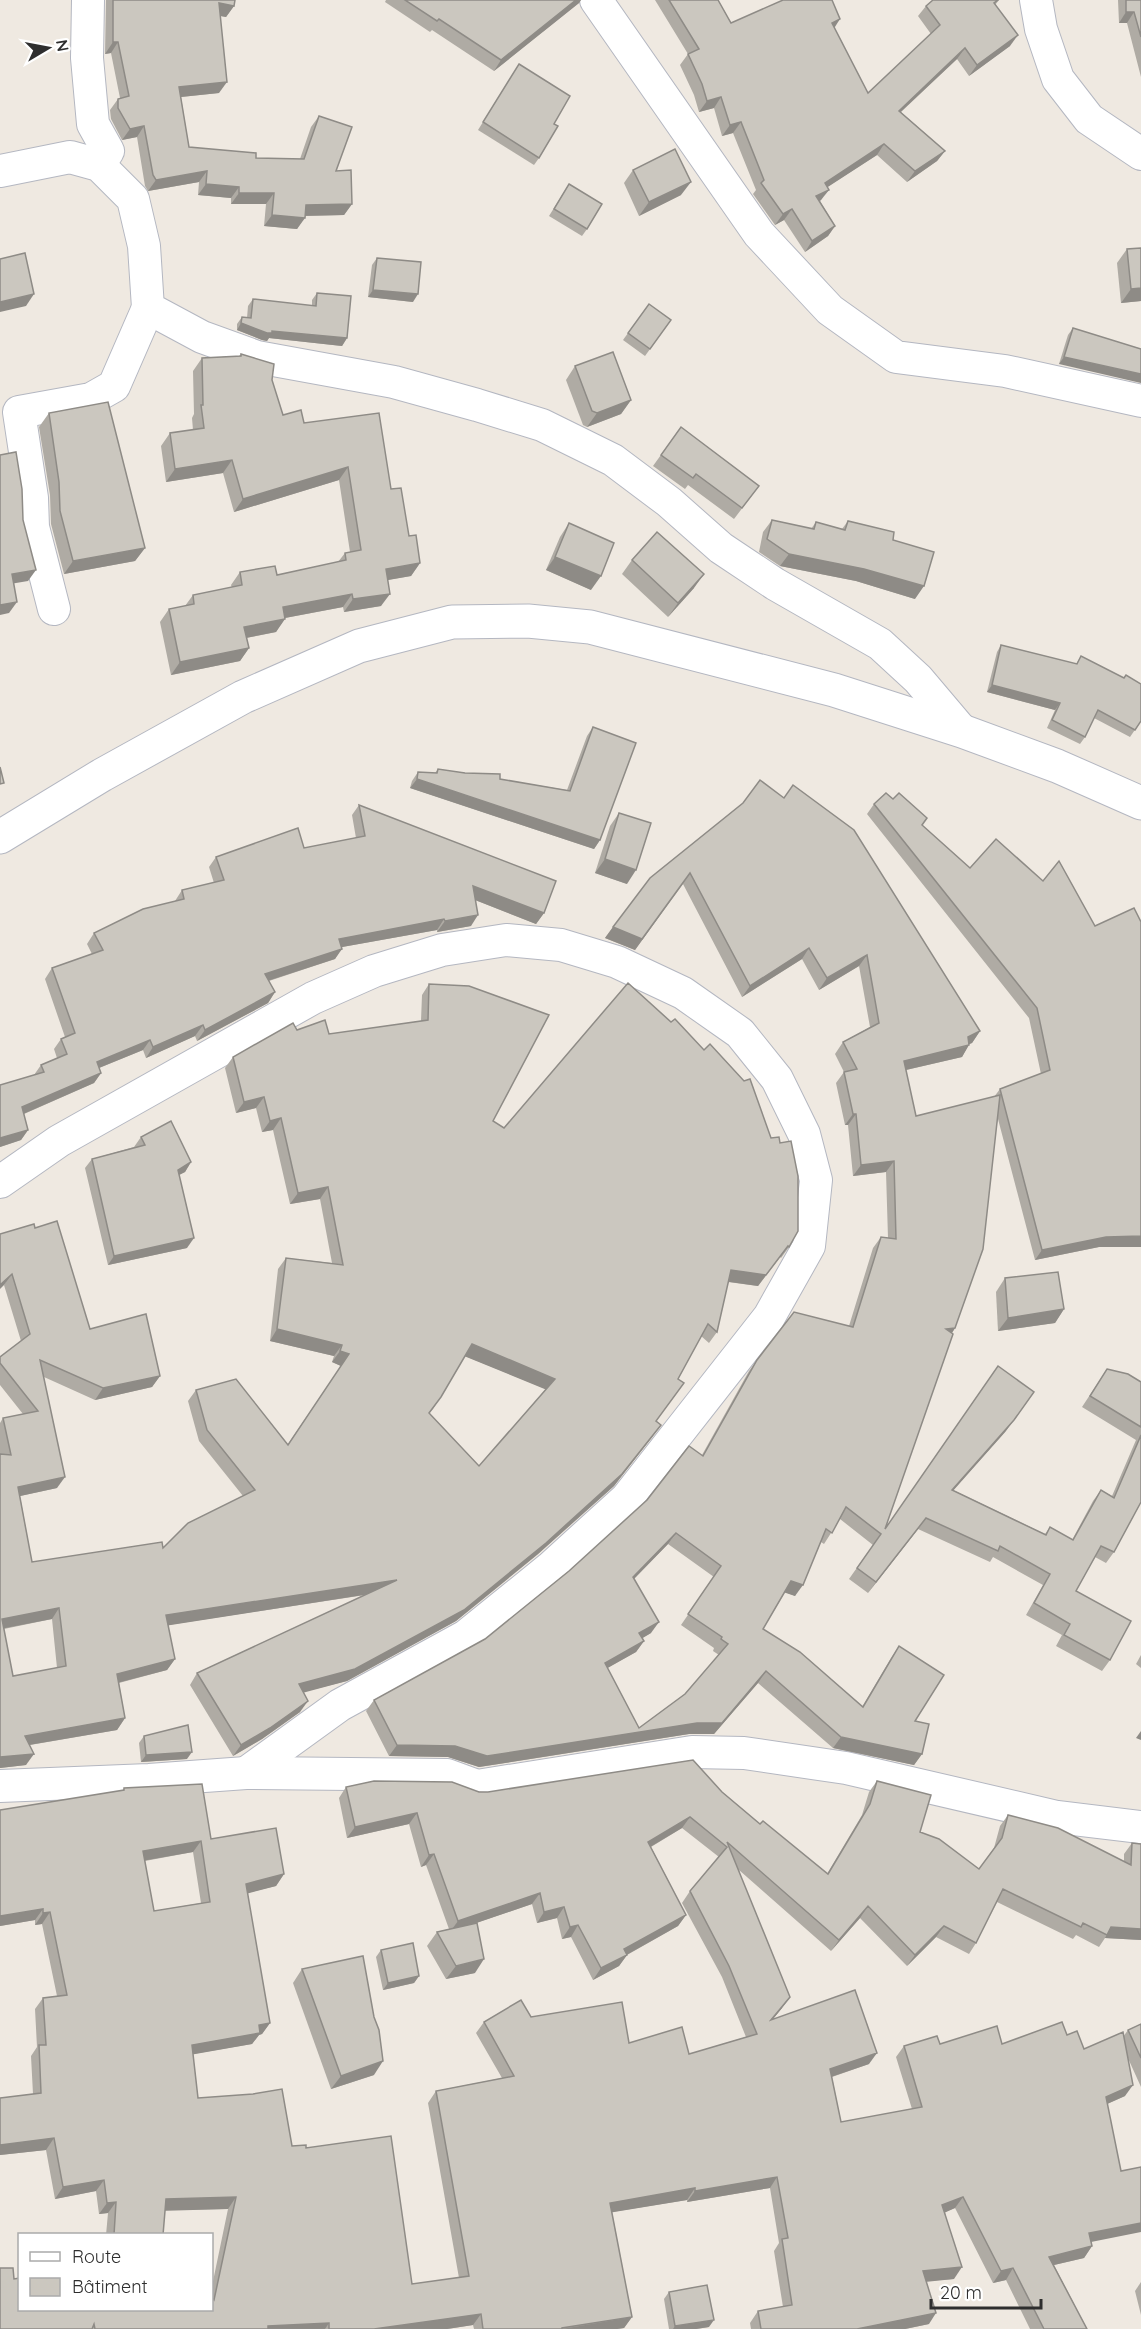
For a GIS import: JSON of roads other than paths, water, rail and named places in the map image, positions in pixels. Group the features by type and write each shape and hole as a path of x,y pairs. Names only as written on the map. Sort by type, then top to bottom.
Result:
{"street":[{"path":"87,0 87,58 93,124 108,151 99,165"},
{"path":"596,0 759,234 830,310 896,357 1005,371 1141,401"},
{"path":"1036,0 1041,29 1058,79 1089,118 1141,154"},
{"path":"0,171 70,157 99,165 133,199 144,246 148,308 114,386 91,399 19,412 32,498 33,527 54,609"},
{"path":"148,308 202,337 257,357 394,381 542,425 614,460 669,502 721,548 775,584 879,644 918,679 962,731"},
{"path":"0,837 102,775 243,697 359,645 452,622 528,621 590,627 834,690 962,731 1057,766 1141,803"},
{"path":"0,1182 59,1141 313,998 374,971 442,950 506,940 561,945 617,962 683,993 740,1033 777,1079 804,1134 816,1180 809,1246 769,1317 627,1498 550,1568 466,1636 340,1705 246,1773"},
{"path":"0,1786 149,1780 246,1773 447,1775 477,1786 692,1752 744,1753 846,1768 1057,1817 1141,1827"}]}
